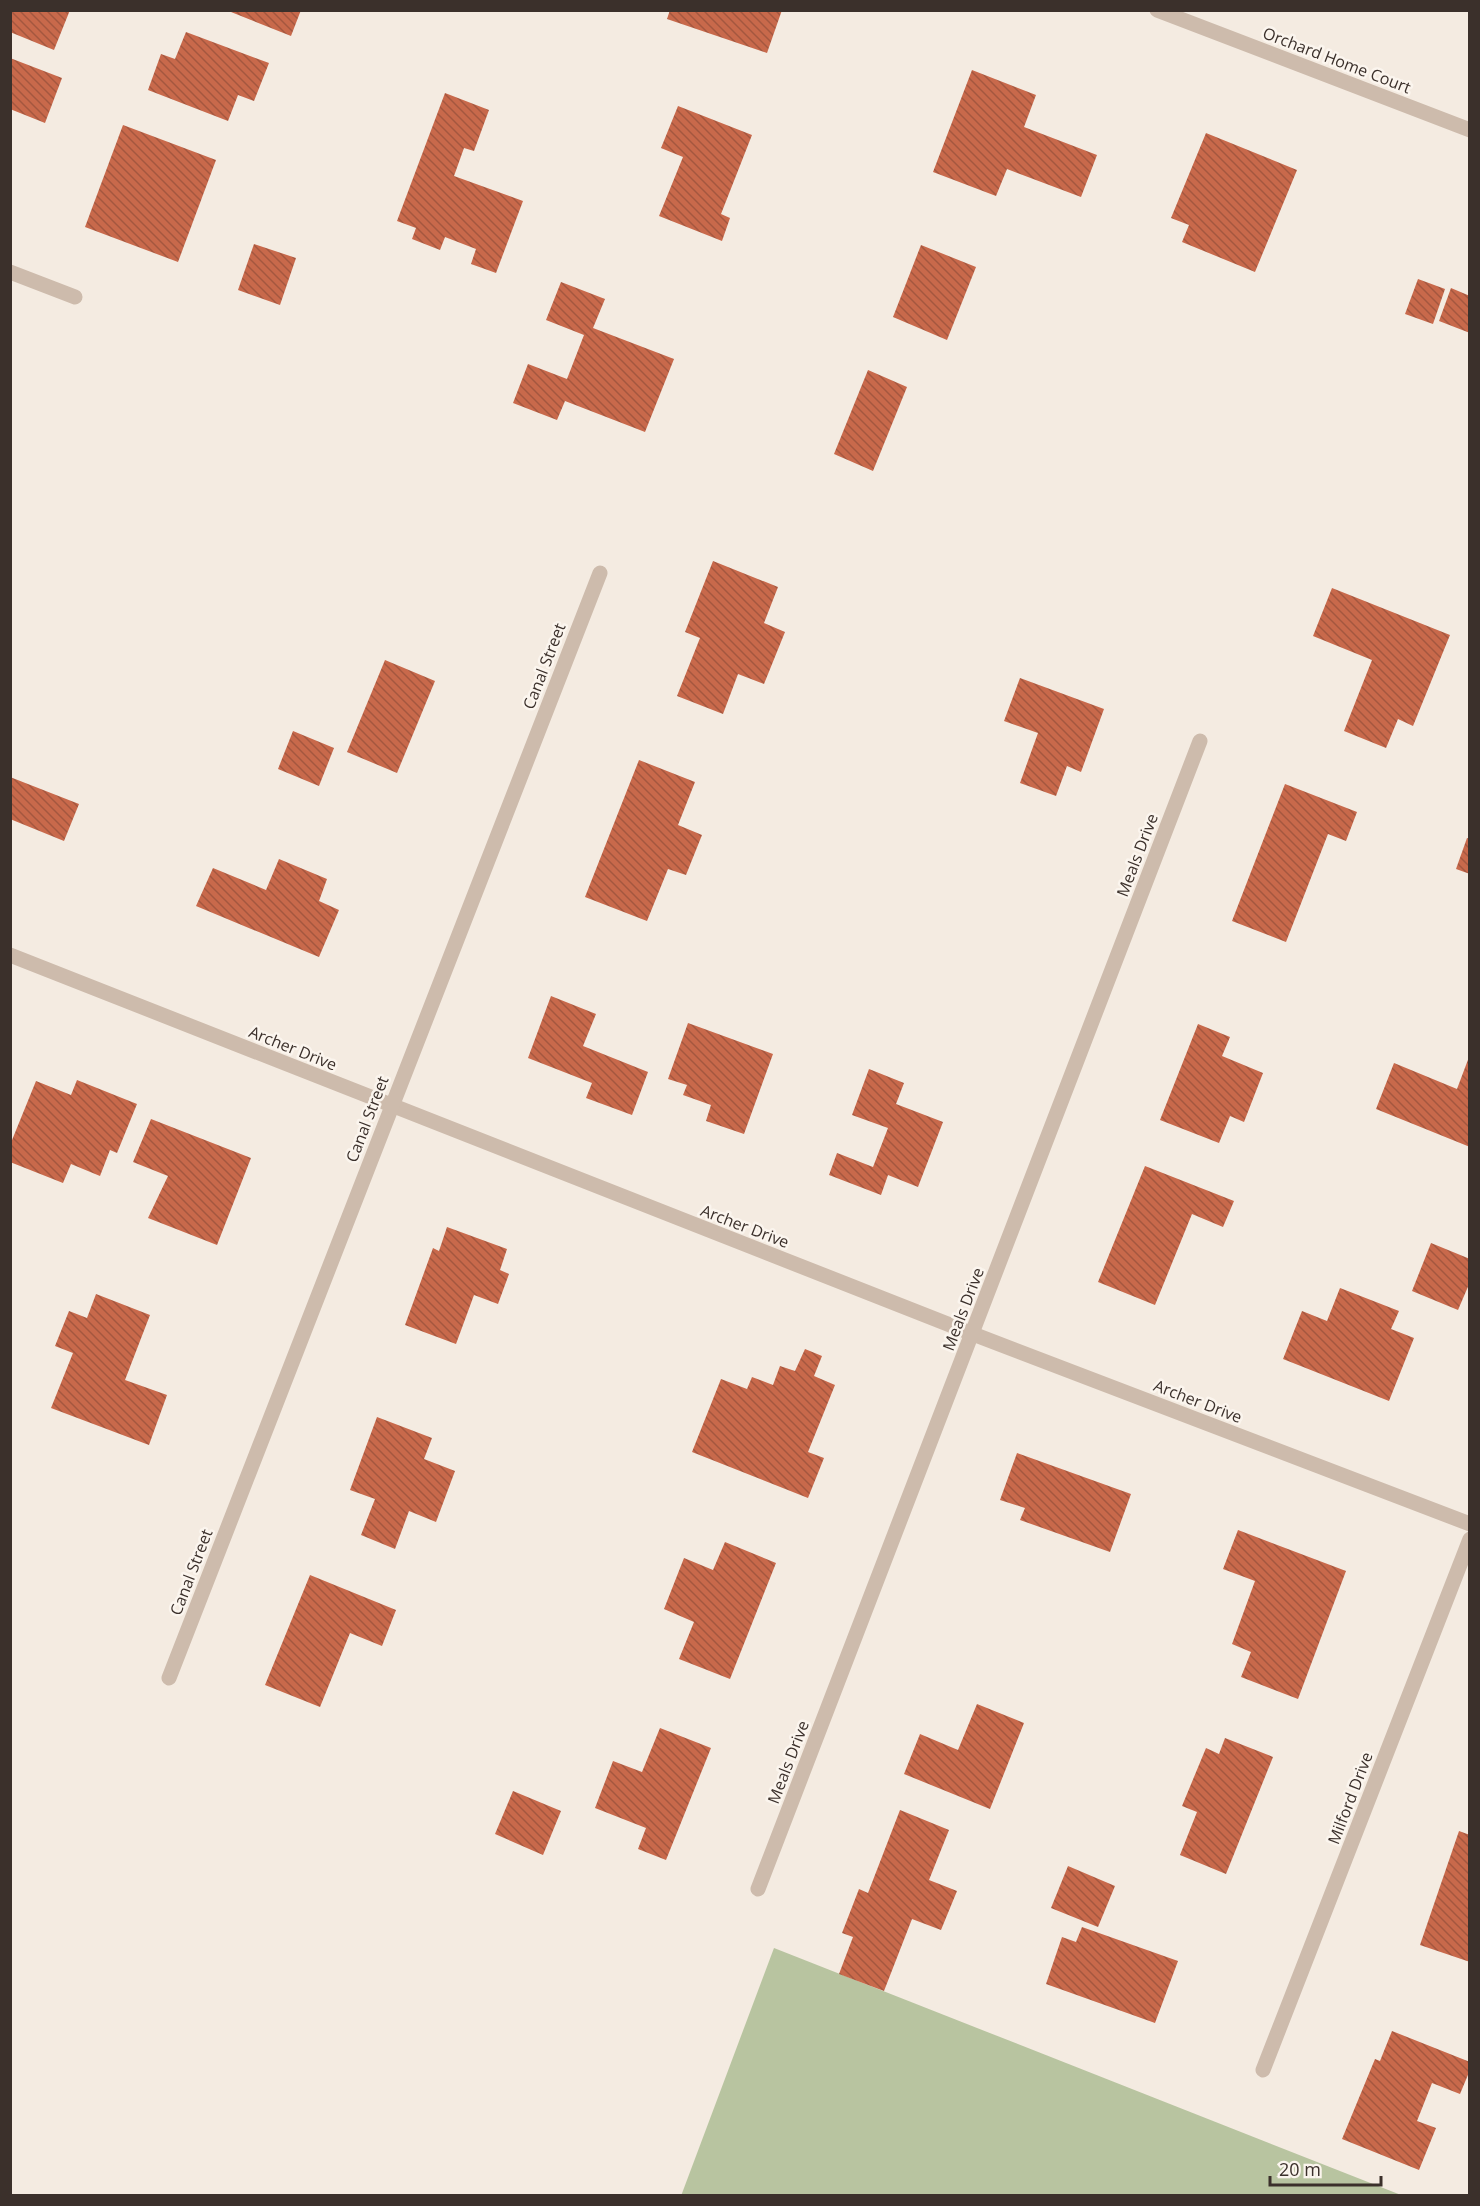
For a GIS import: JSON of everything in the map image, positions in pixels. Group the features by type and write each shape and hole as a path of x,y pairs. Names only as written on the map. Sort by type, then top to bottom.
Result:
{"street":[{"name":"Orchard Home Court","path":"1157,10 1193,17 1470,130"},
{"path":"10,272 75,297"},
{"name":"Canal Street","path":"169,1678 600,573"},
{"name":"Meals Drive","path":"758,1889 1200,741"},
{"name":"Archer Drive","path":"10,955 973,1334 1470,1524"},
{"name":"Milford Drive","path":"1263,2070 1470,1539"}],"green space":[{"path":"774,1948 1401,2195 681,2196"}],"building":[{"path":"10,10 70,10 54,50 10,32"},
{"path":"226,10 301,10 291,36"},
{"path":"670,10 782,10 767,53 667,19"},
{"path":"186,32 269,63 254,101 238,95 228,121 148,90 161,54 175,59"},
{"path":"10,58 62,78 45,123 10,109"},
{"path":"972,70 1036,95 1024,127 1097,155 1081,197 1007,169 996,196 933,172"},
{"path":"445,93 489,110 474,151 464,148 454,176 523,201 496,273 471,264 476,249 445,237 440,250 412,239 416,228 397,221"},
{"path":"678,106 752,135 721,214 730,218 722,241 659,216 683,157 661,148"},
{"path":"123,125 216,160 178,262 85,227"},
{"path":"1206,133 1297,170 1255,272 1182,242 1189,225 1171,218"},
{"path":"254,244 296,258 280,305 238,290"},
{"path":"921,245 976,267 947,340 893,317"},
{"path":"1418,279 1445,289 1433,324 1405,314"},
{"path":"561,282 605,299 593,328 674,359 645,432 565,401 557,420 513,403 528,364 567,379 584,335 546,320"},
{"path":"1451,288 1470,296 1470,333 1439,321"},
{"path":"868,370 907,387 873,471 834,454"},
{"path":"713,561 778,587 764,623 785,632 764,684 738,674 723,714 677,696 700,638 685,632"},
{"path":"1332,588 1450,635 1413,726 1398,719 1386,748 1344,731 1372,660 1313,636"},
{"path":"385,660 435,681 397,773 347,752"},
{"path":"1020,678 1104,709 1081,772 1067,766 1056,796 1020,783 1038,733 1004,721"},
{"path":"293,731 334,748 319,786 278,769"},
{"path":"639,760 695,782 678,825 702,835 686,875 668,869 647,921 585,897"},
{"path":"10,777 79,804 64,841 10,819"},
{"path":"1285,784 1357,812 1346,841 1328,834 1286,942 1232,921"},
{"path":"1467,838 1470,839 1470,874 1456,869"},
{"path":"279,859 327,879 319,901 339,910 319,957 196,906 213,868 266,890"},
{"path":"551,996 596,1014 583,1046 648,1072 632,1115 586,1098 592,1083 528,1058"},
{"path":"688,1023 773,1054 744,1134 706,1121 711,1105 683,1095 687,1085 668,1079"},
{"path":"1198,1024 1230,1037 1222,1056 1263,1073 1244,1122 1230,1116 1219,1143 1160,1120"},
{"path":"1469,1057 1470,1147 1376,1109 1394,1063 1457,1089"},
{"path":"869,1069 904,1083 896,1104 943,1122 918,1187 888,1175 881,1195 829,1175 837,1153 873,1167 888,1128 852,1115"},
{"path":"77,1080 137,1104 117,1153 110,1150 100,1176 71,1164 63,1183 10,1162 10,1145 36,1081 71,1095"},
{"path":"151,1119 251,1158 217,1245 148,1218 168,1176 133,1162"},
{"path":"1145,1166 1234,1201 1223,1227 1192,1214 1155,1305 1098,1282"},
{"path":"447,1227 507,1249 500,1270 509,1274 498,1304 474,1295 456,1344 405,1325 433,1248 439,1251"},
{"path":"1431,1243 1470,1259 1470,1282 1458,1310 1412,1291"},
{"path":"1340,1288 1399,1311 1391,1329 1414,1338 1389,1401 1283,1359 1302,1311 1327,1321"},
{"path":"96,1294 150,1315 125,1380 167,1395 149,1445 51,1408 73,1353 55,1346 69,1311 87,1318"},
{"path":"805,1349 822,1356 814,1376 835,1385 808,1452 824,1458 808,1498 692,1452 721,1379 747,1389 752,1377 773,1385 780,1366 795,1371"},
{"path":"377,1417 432,1438 424,1459 455,1471 436,1522 409,1511 395,1549 361,1535 375,1499 350,1490"},
{"path":"1017,1453 1131,1494 1110,1552 1020,1520 1025,1508 1000,1500"},
{"path":"1238,1530 1346,1571 1298,1699 1241,1677 1251,1652 1232,1644 1255,1581 1223,1569"},
{"path":"725,1542 776,1563 730,1679 679,1659 694,1622 664,1609 684,1558 713,1570"},
{"path":"310,1575 396,1610 382,1646 350,1633 320,1707 265,1685"},
{"path":"977,1704 1024,1723 990,1809 904,1774 920,1734 958,1750"},
{"path":"660,1728 711,1748 666,1860 638,1849 646,1828 595,1808 613,1761 642,1772"},
{"path":"1225,1738 1273,1757 1226,1874 1180,1855 1197,1812 1182,1806 1206,1748 1219,1754"},
{"path":"513,1791 561,1811 543,1855 495,1834"},
{"path":"900,1810 949,1830 929,1880 957,1891 941,1930 912,1919 884,1991 839,1974 853,1937 842,1933 859,1889 868,1893"},
{"path":"1459,1831 1470,1835 1470,1962 1420,1945"},
{"path":"1068,1866 1115,1886 1098,1927 1051,1908"},
{"path":"1082,1927 1178,1961 1155,2023 1046,1984 1062,1937 1076,1942"},
{"path":"1392,2031 1470,2062 1470,2070 1460,2094 1432,2083 1417,2121 1436,2128 1419,2170 1342,2139 1375,2059 1380,2061"}]}
